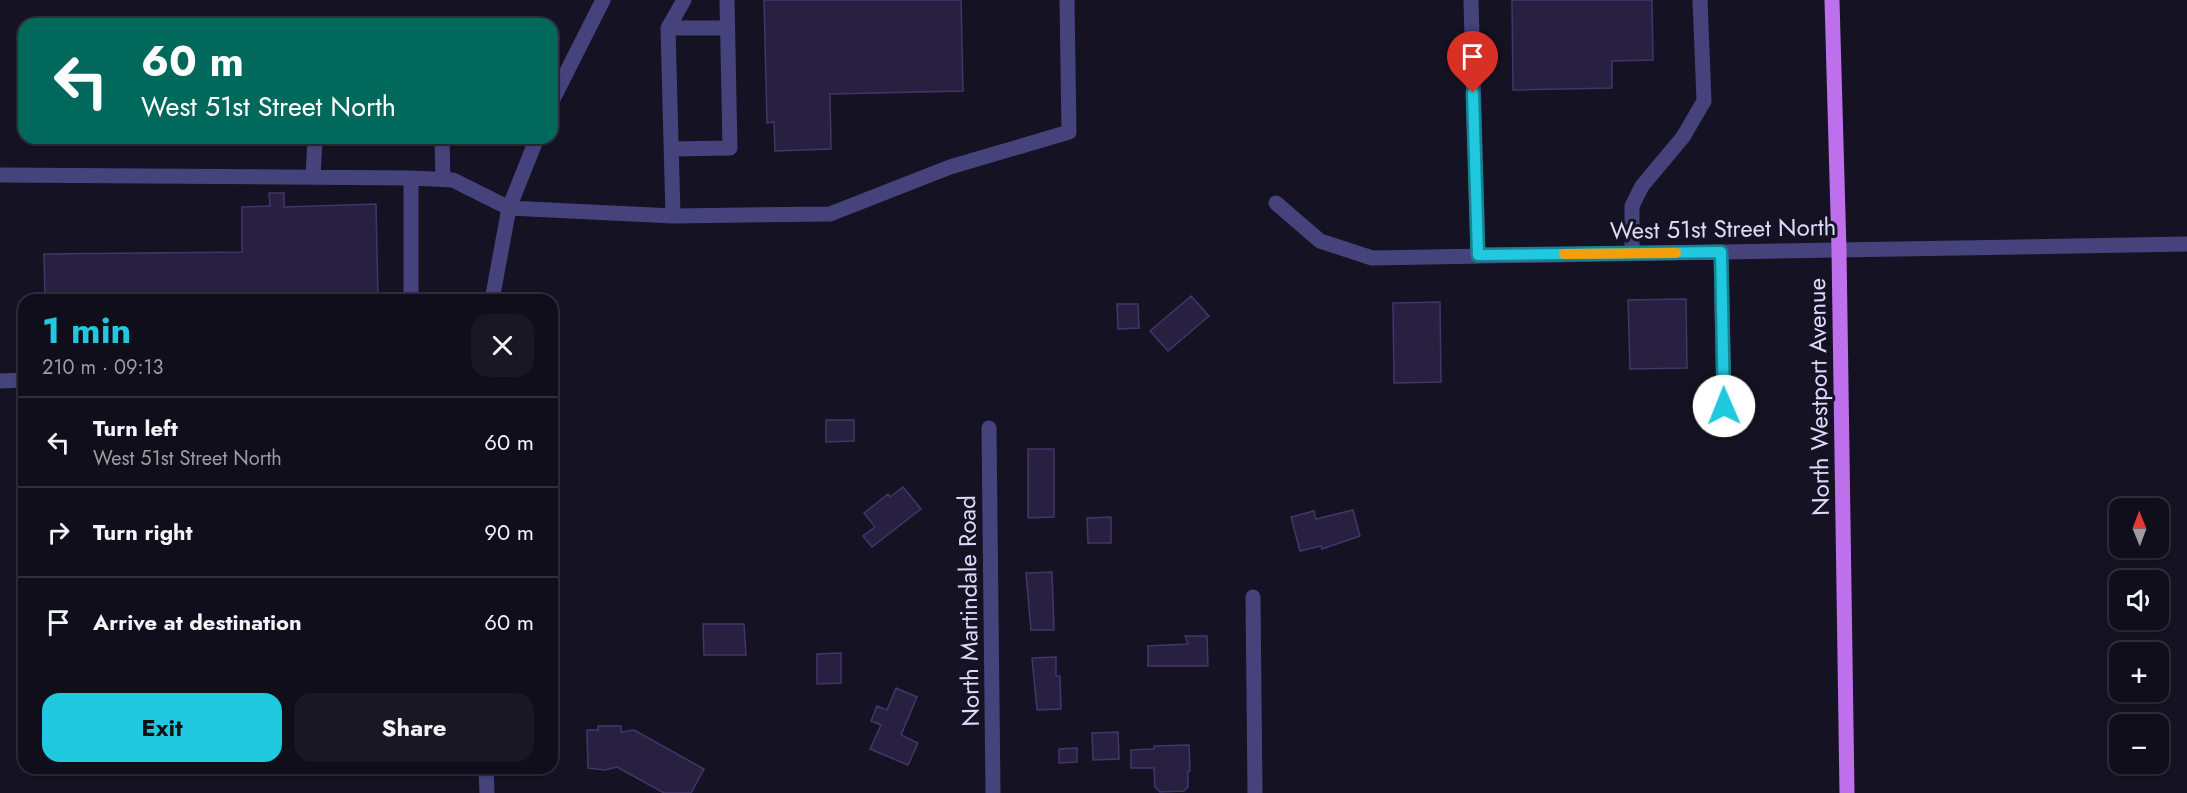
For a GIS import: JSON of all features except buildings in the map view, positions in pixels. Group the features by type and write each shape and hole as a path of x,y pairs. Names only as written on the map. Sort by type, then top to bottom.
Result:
{"main road":[{"name":"North Westport Avenue","path":"1832,0 1839,250 1847,793"}],"street":[{"path":"558,88 603,0"},
{"path":"673,216 668,28 684,0"},
{"path":"671,149 730,148 727,0"},
{"path":"0,175 444,179 453,180 509,208 673,216 830,214 951,166 1069,132 1067,0"},
{"path":"1471,0 1478,255"},
{"path":"1632,253 1632,206 1642,186 1683,137 1704,101 1700,0"},
{"path":"668,28 727,28"},
{"path":"313,177 315,144"},
{"path":"442,144 444,179"},
{"path":"493,294 509,208 535,144"},
{"path":"411,178 411,294"},
{"name":"West 51st Street North","path":"1276,203 1320,241 1372,258 2187,244"},
{"path":"1721,252 1724,406"},
{"path":"0,381 18,380"},
{"name":"North Martindale Road","path":"989,429 993,793"},
{"path":"1254,597 1255,793"},
{"path":"486,774 487,793"}],"slow traffic":[{"path":"1564,254 1676,253"}],"route":[{"path":"1473,93 1478,255 1721,252 1724,406"}]}
